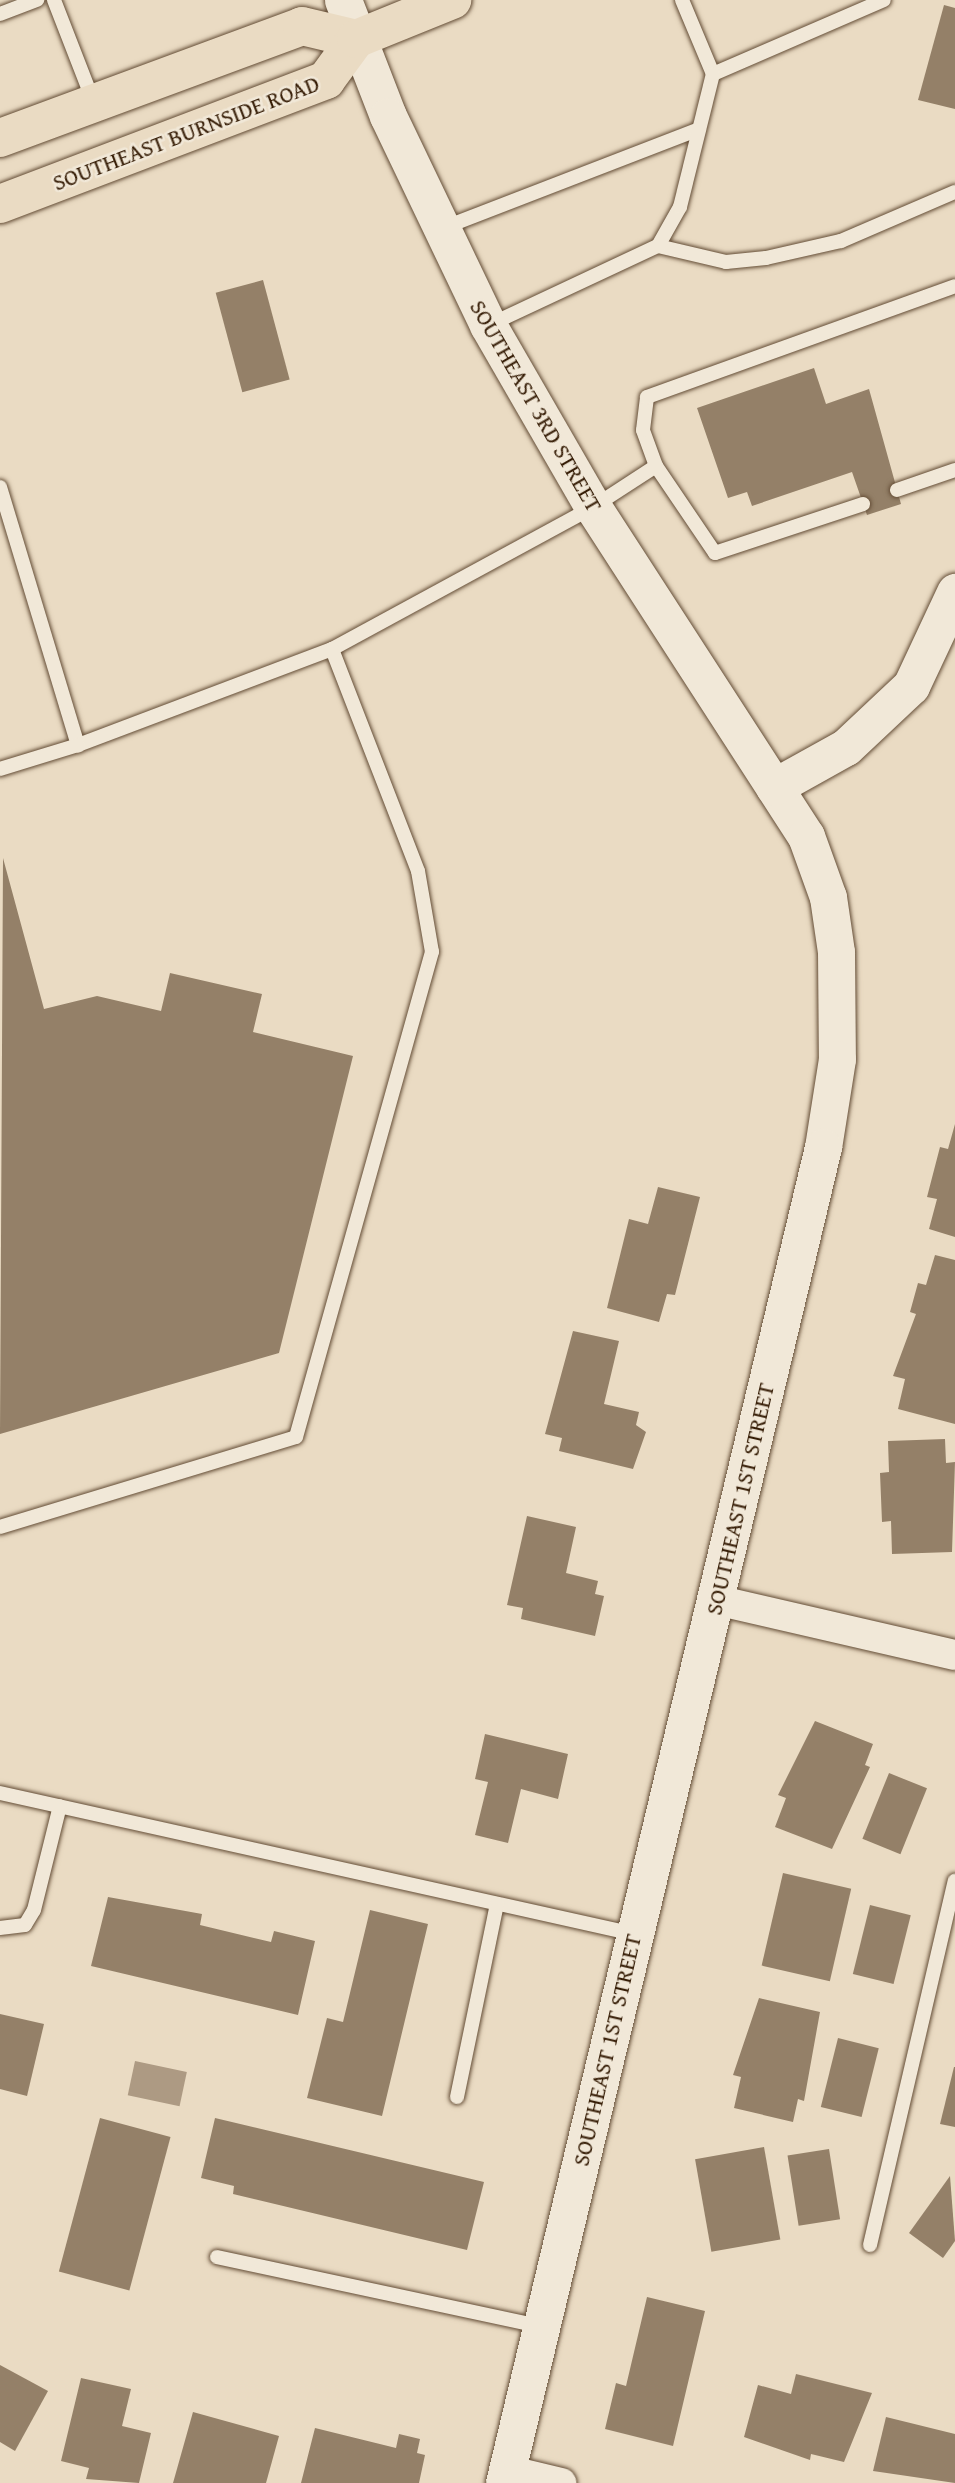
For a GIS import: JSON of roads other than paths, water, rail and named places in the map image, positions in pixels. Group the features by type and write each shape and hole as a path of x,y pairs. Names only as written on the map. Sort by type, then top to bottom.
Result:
{"highway":[{"path":"0,138 302,26 356,40 452,0"},
{"name":"SOUTHEAST BURNSIDE ROAD","path":"0,204 326,80 356,40"}],"street":[{"name":"SOUTHEAST 3RD STREET","path":"343,0 356,40 439,229 488,325 593,507 774,788"},
{"path":"774,788 846,747 902,695 929,658 954,600"},
{"name":"SOUTHEAST 1ST STREET","path":"505,2477 823,1147 837,1059 836,951 828,897 806,836 774,788"},
{"path":"716,1600 955,1655"},
{"path":"505,2477 561,2483"}],"lane":[{"path":"0,14 37,0"},
{"path":"54,0 94,103"},
{"path":"488,325 658,246 680,207 713,74 682,0"},
{"path":"713,74 884,0"},
{"path":"439,229 699,129"},
{"path":"658,246 726,262 766,258 841,241 955,192"},
{"path":"863,504 715,553 656,466 643,430 648,397 955,286"},
{"path":"0,769 78,746 332,649 593,507 656,466"},
{"path":"897,490 955,470"},
{"path":"0,487 78,746"},
{"path":"0,1527 296,1437 432,952 418,871 332,649"},
{"path":"0,1793 635,1935"},
{"path":"0,1928 25,1925 34,1910 61,1806"},
{"path":"870,2245 955,1881"},
{"path":"457,2097 497,1904"},
{"path":"218,2257 541,2326"}]}
